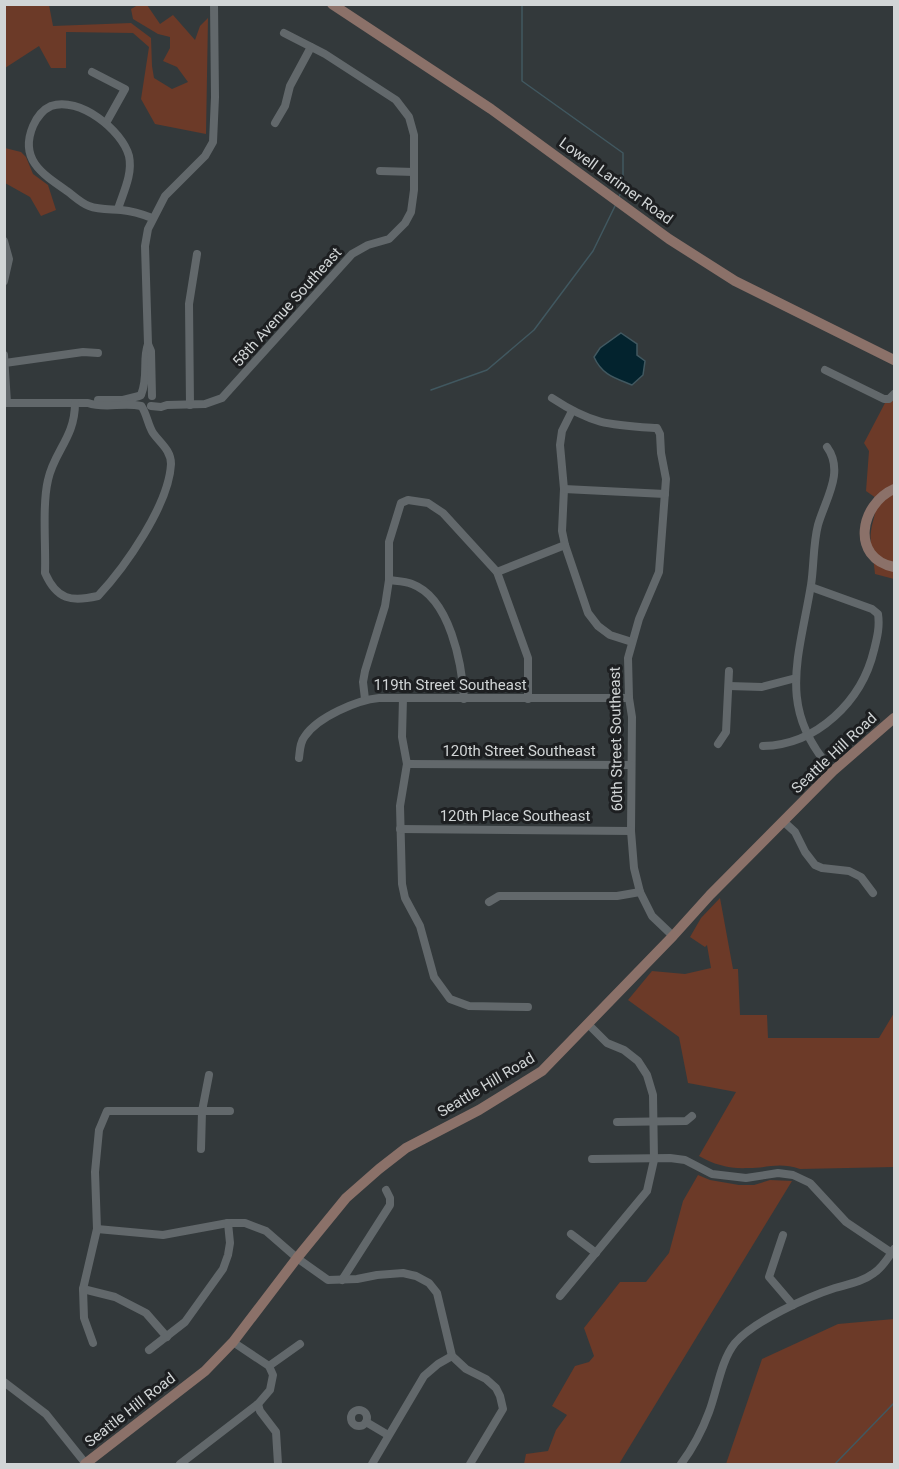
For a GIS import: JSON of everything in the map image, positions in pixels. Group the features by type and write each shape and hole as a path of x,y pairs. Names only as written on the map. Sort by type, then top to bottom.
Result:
{"main road":[{"name":"Lowell Larimer Road","path":"332,4 491,109 669,239 735,281 894,360"},
{"path":"894,489 880,498 873,509 867,520 864,538 867,550 872,556 879,562 894,567"},
{"name":"Seattle Hill Road","path":"85,1464 206,1371 233,1342 346,1198 379,1169 406,1148 479,1110 542,1071 832,771 894,717"}],"street":[{"path":"75,403 75,420 48,478 46,488 45,573 59,594 84,599 98,596 126,562 153,520 171,463 166,447 152,431 148,420 151,351 148,344 145,246 152,218 165,196 205,156 213,141 214,4"},
{"name":"58th Avenue Southeast","path":"148,403 205,404 222,398 352,254 368,245 389,239 398,231 411,212 414,170 413,126 403,108 396,100 311,47 284,33"},
{"path":"275,123 285,106 294,76 311,47"},
{"path":"92,72 125,89 106,123"},
{"path":"118,209 130,174 129,156 106,123 74,105 61,104 49,107 40,113 29,139 29,153 37,168 90,207 132,211 152,218"},
{"path":"380,171 414,170"},
{"path":"4,242 9,259 4,281"},
{"path":"190,405 189,304 197,254"},
{"path":"148,344 145,351 146,375 138,401 148,403"},
{"path":"98,353 83,352 5,359 6,403 88,403 94,405 148,403"},
{"path":"825,370 884,399 889,399 894,394"},
{"path":"88,403 94,400 123,400 146,393 148,403"},
{"path":"552,398 572,411 562,431 560,445 564,489 562,531 565,545 588,613 598,626 610,635 632,642"},
{"name":"60th Street Southeast","path":"572,411 600,423 657,428 660,434 666,479 659,572 639,620 628,658 632,717 631,831 634,868 640,892 652,916 673,936"},
{"path":"827,447 833,456 835,475 818,526 796,678 799,713 806,736 816,753 832,771"},
{"path":"564,489 665,494"},
{"path":"365,699 363,682 385,606 389,580 390,542 401,503 408,500 428,503 443,513 497,573 528,658 528,699"},
{"path":"497,573 565,545"},
{"path":"389,580 411,583 432,597 441,609 462,671 464,699"},
{"path":"763,746 790,743 806,736 834,717 850,701 862,684 871,662 880,625 878,614 872,609 810,587"},
{"path":"718,744 726,732 729,671"},
{"path":"729,686 762,687 796,678"},
{"path":"403,698 402,737 407,764 400,806 403,891 420,926 434,977 450,999 469,1006 528,1007"},
{"name":"119th Street Southeast","path":"299,758 303,737 313,726 336,712 365,699 629,698"},
{"name":"120th Street Southeast","path":"407,764 631,765"},
{"path":"783,821 795,832 805,852 815,865 849,871 861,877 873,893"},
{"name":"120th Place Southeast","path":"400,829 631,831"},
{"path":"489,902 499,896 617,896 640,892"},
{"path":"560,1296 647,1191 654,1160 653,1095 647,1075 638,1061 624,1050 607,1043 588,1024"},
{"path":"201,1149 202,1112 209,1075"},
{"path":"93,1343 84,1318 83,1289 97,1229 96,1161 99,1130 107,1111 230,1111"},
{"path":"617,1122 686,1121 692,1116"},
{"path":"592,1159 670,1158 685,1160 712,1174 746,1178 778,1173 793,1175 810,1183 846,1222 893,1251 875,1273 858,1282 793,1305 752,1329 736,1342 727,1355 709,1412 696,1443 681,1464"},
{"path":"342,1280 390,1205 390,1198 386,1190"},
{"path":"149,1350 185,1322 223,1269 230,1243 228,1223"},
{"path":"97,1229 163,1235 228,1223 245,1223 266,1231 297,1258 328,1280 403,1273 416,1276 429,1283 437,1293 452,1356 496,1388 503,1409 470,1464"},
{"path":"571,1234 596,1253"},
{"path":"783,1235 769,1277 793,1305"},
{"path":"83,1289 115,1297 146,1313 167,1337"},
{"path":"180,1464 258,1404 270,1390 273,1375 270,1366 233,1342"},
{"path":"270,1366 300,1344"},
{"path":"372,1464 424,1376 452,1356"},
{"path":"4,1382 46,1414 85,1464"},
{"path":"258,1404 260,1411 276,1432 278,1464"},
{"path":"366,1422 388,1435"}],"shaded area":[{"path":"5,4 49,5 53,26 131,23 151,38 154,78 172,89 188,82 177,67 163,61 170,48 170,37 158,34 133,19 131,9 138,5 147,5 160,24 173,15 195,40 200,26 208,18 206,134 155,124 141,99 149,47 133,33 66,32 66,68 51,68 39,46 5,68"},
{"path":"5,148 21,152 26,157 33,174 48,185 56,210 41,216 30,197 5,183"},
{"path":"894,399 894,579 875,574 871,536 876,498 866,491 869,451 864,443 885,403"},
{"path":"720,898 733,969 738,969 740,1015 767,1015 768,1038 879,1038 894,1013 894,1167 735,1168 717,1164 699,1156 736,1092 688,1083 679,1037 628,1000 652,971 685,974 711,968 707,945 705,947 690,937 701,918"},
{"path":"698,1175 710,1180 739,1185 754,1185 770,1180 792,1181 619,1464 524,1464 526,1454 548,1451 556,1430 567,1415 552,1406 575,1366 589,1362 594,1356 584,1328 620,1282 646,1282 669,1253 683,1201"},
{"path":"894,1319 894,1464 726,1464 762,1359 838,1324"}],"water":[{"path":"621,333 637,344 637,355 645,361 643,375 632,385 605,372 594,357 600,348"}],"waterway":[{"path":"522,4 522,81 623,153 623,187 619,197"},
{"path":"431,390 487,370 534,330 593,251 616,204"},
{"path":"835,1464 894,1403"}]}
